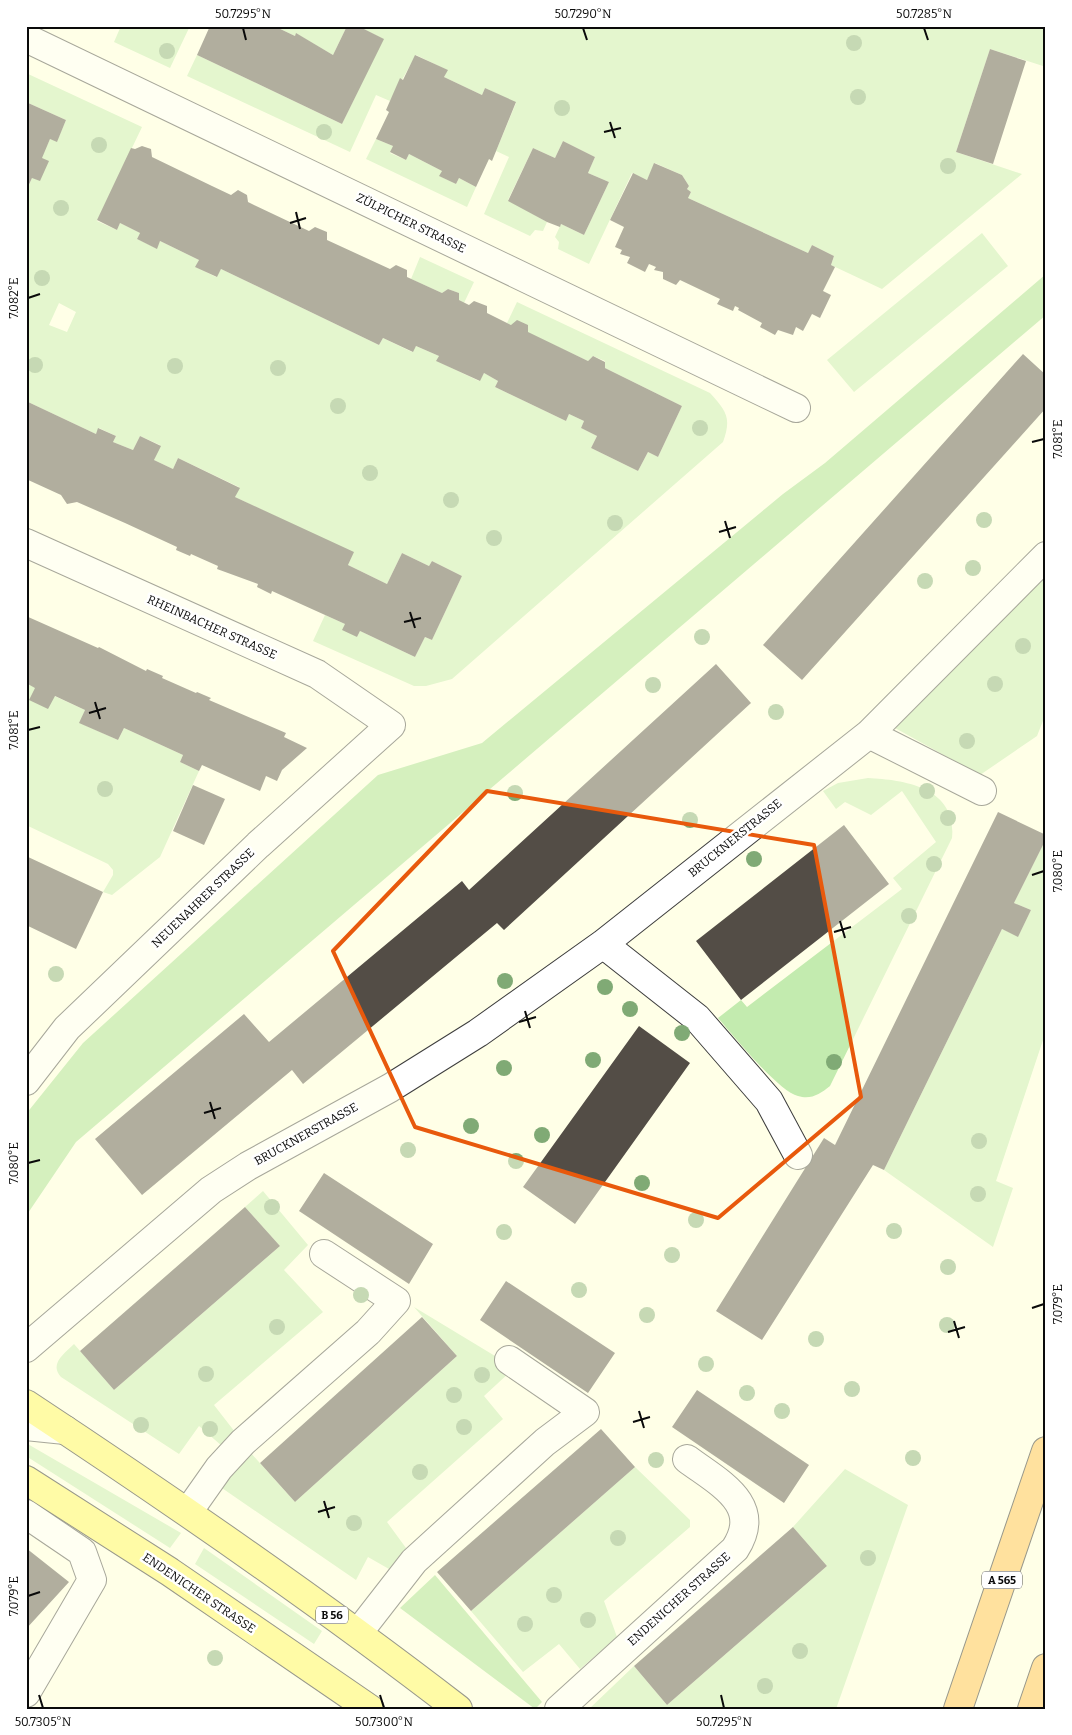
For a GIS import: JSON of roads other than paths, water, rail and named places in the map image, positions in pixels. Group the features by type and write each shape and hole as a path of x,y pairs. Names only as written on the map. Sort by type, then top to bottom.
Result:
{"highway":[{"name":"A 565","path":"958,1709 1046,1451"},
{"path":"1032,1709 1046,1668"}],"main road":[{"name":"B 56","path":"26,1404 188,1512 358,1633 458,1709"},
{"name":"ENDENICHER STRASSE","path":"26,1480 170,1572 370,1709"}],"street":[{"name":"ZÜLPICHER STRASSE","path":"26,38 796,408"},
{"name":"RHEINBACHER STRASSE","path":"26,542 317,674 391,724"},
{"name":"BRUCKNERSTRASSE","path":"26,1348 211,1190 248,1166 390,1088 478,1033 603,944 869,734 1046,556"},
{"name":"NEUENAHRER STRASSE","path":"26,1081 74,1022 258,845 391,724"},
{"path":"869,734 982,791"},
{"path":"603,944 697,1018 769,1101 798,1155"},
{"path":"188,1512 219,1468 243,1442 368,1332 396,1301 324,1254"},
{"path":"358,1633 414,1561 545,1442 585,1412 509,1360"},
{"path":"26,1426 65,1430"},
{"name":"ENDENICHER STRASSE","path":"558,1709 735,1549 743,1535 745,1519 741,1506 732,1493 687,1459"},
{"path":"26,1514 82,1552 92,1580 26,1693"}]}
